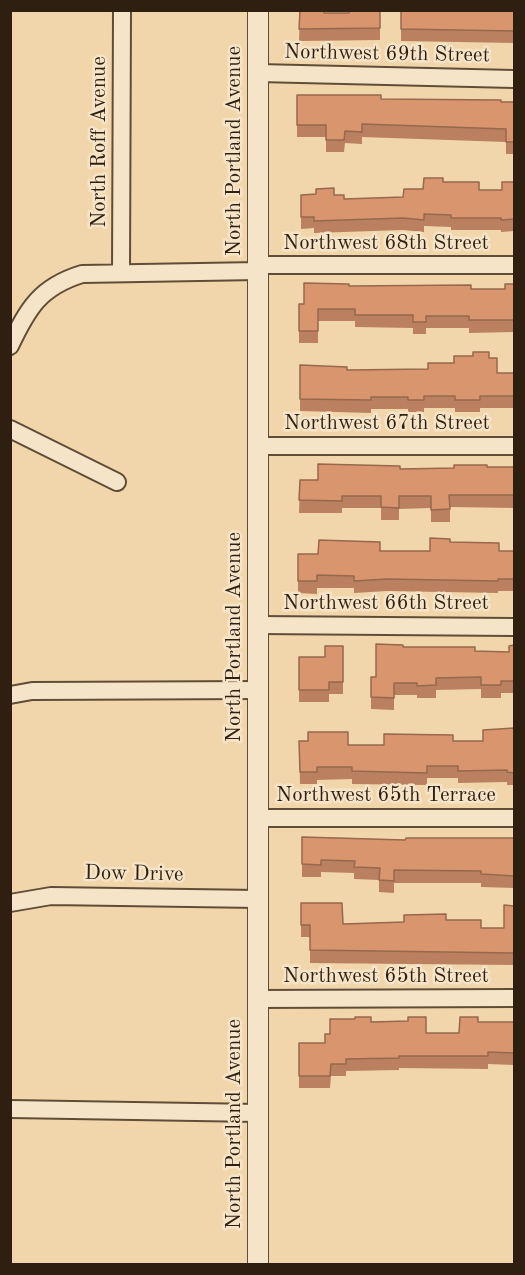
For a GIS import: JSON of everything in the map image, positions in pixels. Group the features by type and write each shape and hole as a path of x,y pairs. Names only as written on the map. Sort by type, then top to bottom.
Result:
{"street":[{"name":"North Roff Avenue","path":"121,273 122,10"},
{"name":"North Portland Avenue","path":"258,10 258,1264"},
{"name":"Northwest 69th Street","path":"258,73 514,80"},
{"name":"Northwest 68th Street","path":"10,346 35,301 49,289 82,273 514,265"},
{"path":"10,429 117,482"},
{"name":"Northwest 67th Street","path":"259,446 514,446"},
{"name":"Northwest 66th Street","path":"258,625 514,627"},
{"path":"10,695 32,692 259,690"},
{"name":"Northwest 65th Terrace","path":"258,818 514,818"},
{"name":"Dow Drive","path":"10,903 51,896 258,899"},
{"name":"Northwest 65th Street","path":"258,999 514,999"},
{"path":"10,1109 258,1113"}],"building":[{"path":"300,10 349,13 349,10 380,10 380,28 299,29"},
{"path":"401,10 514,10 514,31 401,29"},
{"path":"297,95 381,95 381,99 514,102 514,142 506,142 506,129 362,124 362,132 345,131 344,140 326,140 326,125 297,125"},
{"path":"424,178 443,178 443,182 479,182 479,190 502,190 502,182 514,182 514,219 451,218 451,215 424,214 424,220 403,218 314,221 314,217 301,217 301,195 316,194 316,189 334,188 334,195 344,195 344,199 403,197 404,189 423,189"},
{"path":"304,283 349,284 349,286 471,285 471,289 505,289 505,284 514,284 514,320 469,320 469,316 426,316 426,322 413,322 413,315 355,315 355,309 318,309 318,331 299,331 299,304 304,304"},
{"path":"473,352 489,352 489,358 497,358 497,373 514,373 514,396 480,396 480,400 455,400 455,396 424,396 424,400 408,400 408,397 371,397 371,400 300,399 300,365 347,367 347,370 428,369 428,363 454,363 454,356 473,356"},
{"path":"318,464 400,466 400,469 454,468 454,465 514,467 514,495 449,495 450,509 431,510 431,496 399,496 399,508 381,507 381,496 342,496 342,501 299,500 300,480 318,480"},
{"path":"430,538 450,539 450,542 499,543 499,551 514,551 514,579 354,581 354,576 317,575 317,581 298,581 298,554 318,554 319,540 380,542 380,551 430,551"},
{"path":"376,644 403,645 403,647 475,647 475,651 509,652 509,646 514,645 514,681 501,681 501,685 481,685 481,677 436,678 436,685 417,686 417,683 394,683 394,698 371,697 371,677 376,677"},
{"path":"325,646 343,646 343,682 329,682 329,690 299,690 299,657 325,657"},
{"path":"514,728 514,773 507,772 507,770 458,771 458,766 427,766 427,773 352,771 352,767 317,767 317,772 300,772 299,741 308,741 308,732 348,732 348,745 384,745 384,734 453,735 453,741 483,741 483,730"},
{"path":"302,837 405,840 406,838 514,838 514,876 481,874 481,871 394,870 394,881 379,880 380,868 354,867 355,861 321,860 321,865 302,864"},
{"path":"301,903 342,903 343,924 404,922 404,915 446,914 446,920 481,920 481,928 504,928 504,905 514,906 514,953 310,950 310,925 301,925"},
{"path":"355,1017 371,1017 371,1022 408,1021 408,1017 426,1017 426,1033 459,1033 460,1017 478,1017 478,1022 514,1022 514,1053 488,1052 488,1056 399,1056 399,1058 346,1059 346,1064 331,1064 330,1076 299,1076 299,1043 325,1043 325,1034 330,1034 330,1019 355,1019"}]}
